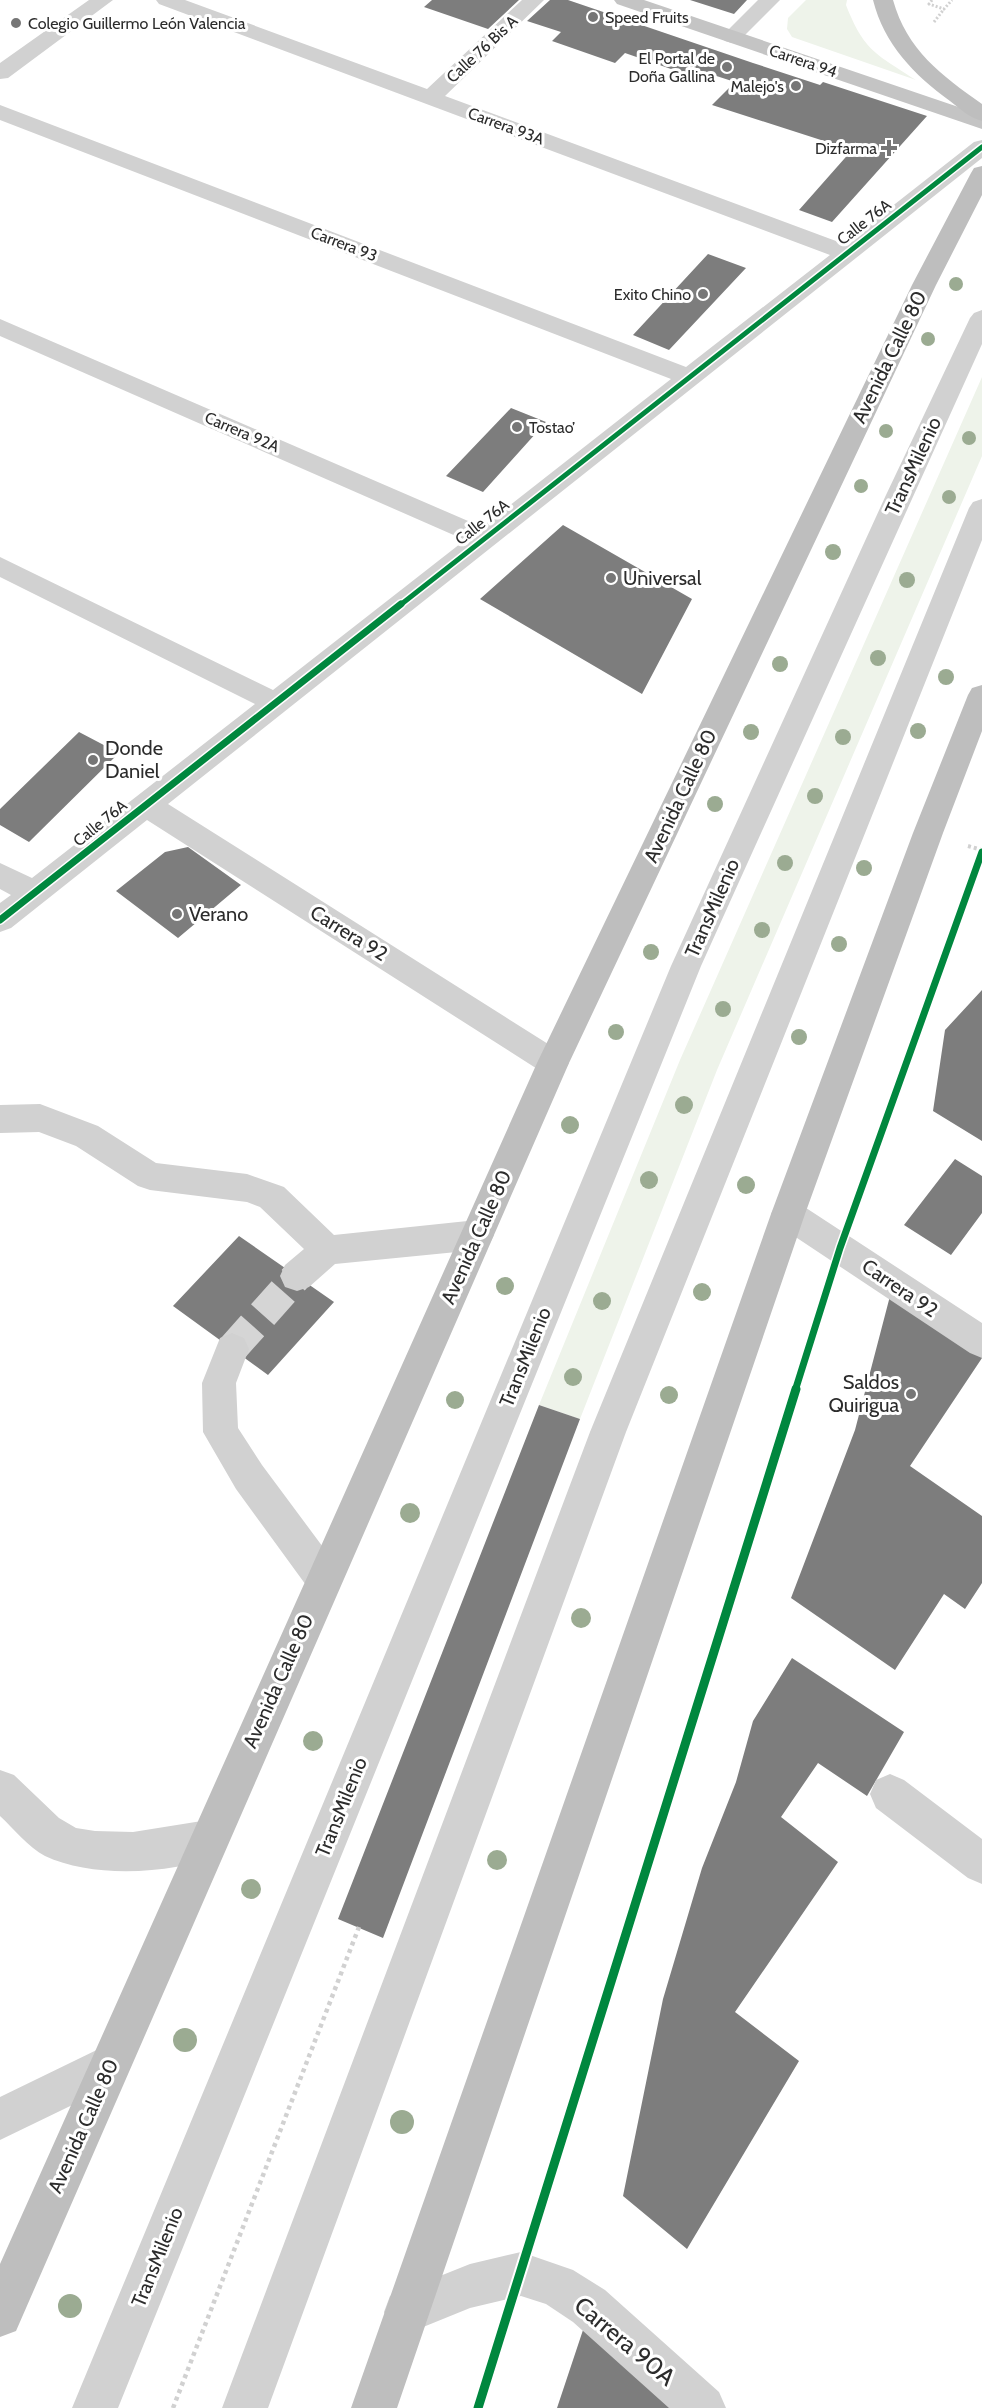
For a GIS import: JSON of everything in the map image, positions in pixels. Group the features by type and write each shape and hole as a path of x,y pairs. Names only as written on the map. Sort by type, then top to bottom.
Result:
{"highway":[{"path":"883,0 886,17 906,51 947,88 982,114"},
{"name":"Avenida Calle 80","path":"0,2315 553,1063 904,327 982,172"},
{"path":"374,2408 788,1214 928,833 982,695"}],"main road":[{"name":"Carrera 94","path":"624,0 982,122"}],"street":[{"path":"0,73 103,0"},
{"name":"Carrera 93A","path":"166,0 846,253"},
{"name":"Calle 76 Bis A","path":"430,98 534,0"},
{"path":"732,37 770,0"},
{"name":"Carrera 93","path":"0,112 689,376"},
{"name":"Calle 76A","path":"0,920 274,702 982,147"},
{"name":"TransMilenio","path":"95,2408 686,966 894,506 982,318"},
{"name":"Carrera 92A","path":"0,327 483,538"},
{"path":"245,2408 608,1432 982,508"},
{"path":"0,566 274,702"},
{"name":"Carrera 92","path":"145,804 553,1063"},
{"path":"0,875 34,893"},
{"path":"0,1119 40,1118 59,1125 87,1136 150,1176 248,1188 272,1197 327,1250"},
{"name":"Carrera 92","path":"788,1214 982,1342"},
{"path":"297,1276 327,1250 477,1235"},
{"path":"232,1349 219,1383 221,1432 249,1477 324,1579"},
{"path":"0,1789 57,1840 92,1849 125,1853 208,1840"},
{"path":"890,1794 982,1864"},
{"path":"0,2119 109,2065"},
{"name":"Carrera 90A","path":"406,2312 470,2286 521,2274 557,2286 590,2306 703,2408"}],"path":[{"path":"932,0 929,4 944,9"},
{"path":"933,23 952,0"},
{"path":"978,863 982,852"},
{"path":"173,2408 359,1927"}],"shaded area":[{"path":"806,0 847,0 846,5 866,42 881,57 916,80 792,37 787,29 788,18"},
{"path":"982,377 982,456 717,1070 580,1419 539,1405 680,1060"}],"building":[{"path":"432,0 519,0 488,29 424,7"},
{"path":"550,0 568,0 820,85 823,82 927,116 832,222 799,210 852,150 712,105 735,82 701,71 694,77 625,53 615,63 552,41 561,32 527,21"},
{"path":"690,0 747,0 734,14"},
{"path":"708,254 746,268 669,350 633,335"},
{"path":"511,408 546,422 483,492 446,476"},
{"path":"563,525 692,599 642,694 480,599"},
{"path":"79,732 119,753 29,842 0,825 0,809"},
{"name":"Verano","path":"188,847 241,885 178,938 116,891 165,852"},
{"path":"982,990 982,1141 933,1111 945,1030"},
{"path":"955,1159 982,1176 982,1213 951,1255 904,1225"},
{"path":"239,1236 334,1302 268,1375 173,1306"},
{"path":"890,1296 982,1352 982,1358 910,1466 982,1516 982,1583 965,1609 944,1594 895,1670 791,1598 855,1430"},
{"path":"539,1405 580,1419 383,1938 338,1919"},
{"path":"792,1658 904,1732 867,1796 818,1763 781,1817 838,1862 735,2012 799,2061 687,2249 623,2196 663,1999 702,1868 736,1782 753,1721"},
{"path":"585,2324 671,2408 557,2408"}],"tunnel":[{"path":"232,1349 297,1276"}],"cycle path":[{"path":"0,920 982,147"},
{"path":"478,2408 840,1248 982,852"}],"place":[{"name":"Speed Fruits","path":"593,17"},
{"name":"Colegio Guillermo León Valencia","path":"16,23"},
{"name":"El Portal de Doña Gallina","path":"727,67"},
{"name":"Malejo's","path":"796,86"},
{"name":"Dizfarma","path":"889,148"},
{"name":"Exito Chino","path":"703,294"},
{"name":"Tostao’","path":"517,427"},
{"name":"Universal","path":"611,578"},
{"name":"Donde Daniel","path":"93,760"},
{"name":"Verano","path":"177,914"},
{"name":"Saldos Quirigua","path":"911,1394"}]}
